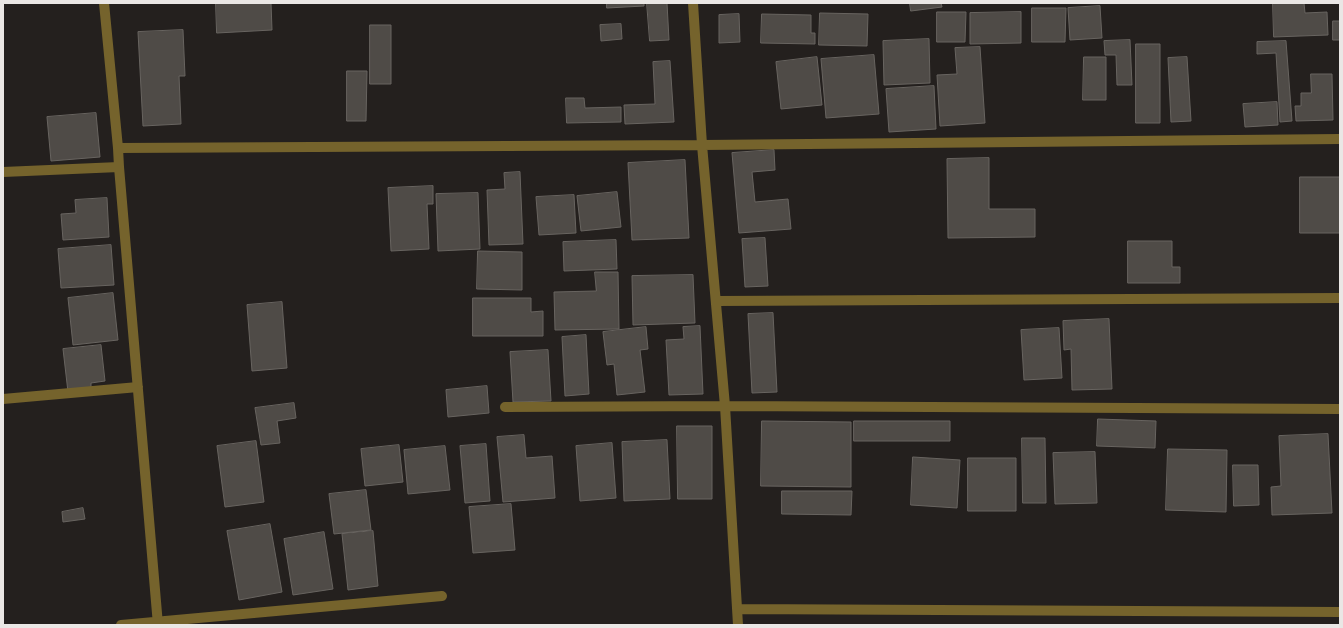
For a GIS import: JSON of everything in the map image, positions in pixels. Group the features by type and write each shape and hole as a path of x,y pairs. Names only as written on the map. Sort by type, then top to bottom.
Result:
{"street":[{"path":"104,3 118,148 158,623"},
{"path":"693,3 702,145 726,406 738,625"},
{"path":"118,148 702,145 1340,139"},
{"path":"3,172 119,167"},
{"path":"716,301 1340,298"},
{"path":"3,399 138,387"},
{"path":"505,407 726,406 1340,409"},
{"path":"120,625 158,623 442,596"},
{"path":"737,609 1340,612"}],"building":[{"path":"216,3 271,3 272,30 217,33"},
{"path":"607,3 644,3 644,6 607,8"},
{"path":"647,3 667,3 669,40 650,41"},
{"path":"910,3 941,3 942,7 911,11"},
{"path":"1273,3 1304,3 1305,13 1327,12 1328,35 1274,37"},
{"path":"1100,6 1102,38 1070,40 1068,8"},
{"path":"1032,8 1066,8 1065,42 1032,42"},
{"path":"937,12 966,12 965,42 937,42"},
{"path":"1021,12 1021,43 970,44 970,13"},
{"path":"820,13 868,14 867,46 819,45"},
{"path":"739,14 740,42 719,43 719,15"},
{"path":"762,14 811,15 811,33 815,33 815,44 761,43"},
{"path":"1333,21 1340,21 1340,40 1333,40"},
{"path":"621,24 622,39 601,41 600,25"},
{"path":"370,25 391,25 391,84 370,84"},
{"path":"183,30 185,76 179,76 181,124 143,126 138,32"},
{"path":"929,39 930,83 884,85 883,41"},
{"path":"1130,40 1132,85 1117,85 1116,55 1105,55 1104,41"},
{"path":"1286,41 1292,121 1280,122 1276,53 1257,54 1257,42"},
{"path":"1136,44 1160,44 1160,123 1136,123"},
{"path":"980,47 985,123 940,126 937,75 957,74 955,48"},
{"path":"874,55 879,114 826,118 821,59"},
{"path":"817,57 822,105 781,109 776,62"},
{"path":"1084,57 1106,57 1106,100 1083,100"},
{"path":"1187,57 1191,121 1171,122 1168,58"},
{"path":"670,61 674,122 625,124 624,105 655,104 653,62"},
{"path":"347,71 367,71 366,121 347,121"},
{"path":"1311,74 1332,74 1333,120 1296,121 1295,106 1301,106 1301,93 1311,93"},
{"path":"934,86 936,129 889,132 886,89"},
{"path":"566,98 584,98 585,108 621,107 621,122 567,123"},
{"path":"1277,102 1278,125 1245,127 1243,104"},
{"path":"96,113 100,157 51,161 47,117"},
{"path":"774,150 775,170 752,172 755,202 788,199 791,229 739,233 732,153"},
{"path":"989,158 989,209 1035,209 1035,237 948,238 947,159"},
{"path":"685,160 689,238 632,240 628,163"},
{"path":"520,172 523,244 489,245 487,190 505,189 504,173"},
{"path":"1300,177 1340,177 1340,233 1300,233"},
{"path":"433,186 433,204 427,204 429,249 391,251 388,188"},
{"path":"617,192 621,227 581,231 577,196"},
{"path":"478,193 480,249 438,251 436,194"},
{"path":"574,195 576,233 539,235 536,197"},
{"path":"107,198 109,237 63,240 61,214 76,213 75,200"},
{"path":"765,238 768,286 745,287 742,239"},
{"path":"616,240 617,269 564,271 563,242"},
{"path":"1128,241 1172,241 1172,267 1180,267 1180,283 1128,283"},
{"path":"111,245 114,285 61,288 58,249"},
{"path":"478,251 522,252 522,290 477,289"},
{"path":"595,272 618,272 619,329 555,330 554,292 596,291"},
{"path":"693,275 695,323 633,325 632,276"},
{"path":"113,293 118,340 73,345 68,298"},
{"path":"473,298 531,298 531,312 543,311 543,336 473,336"},
{"path":"282,302 287,368 252,371 247,305"},
{"path":"773,313 777,392 752,393 748,314"},
{"path":"1109,319 1112,389 1072,390 1071,349 1064,350 1063,321"},
{"path":"700,326 703,394 669,395 666,340 684,339 683,327"},
{"path":"646,327 648,349 640,350 645,392 617,395 614,364 607,365 603,332"},
{"path":"1059,328 1062,378 1024,380 1021,330"},
{"path":"586,335 589,394 565,396 562,337"},
{"path":"101,345 105,381 91,383 91,389 68,392 63,349"},
{"path":"548,350 551,401 513,402 510,352"},
{"path":"487,386 489,413 448,417 446,390"},
{"path":"294,403 296,418 277,421 280,443 261,445 255,408"},
{"path":"1098,419 1156,421 1155,448 1097,446"},
{"path":"762,421 851,422 851,487 761,486"},
{"path":"854,421 950,421 950,441 854,441"},
{"path":"677,426 712,426 712,499 678,499"},
{"path":"1328,434 1332,513 1272,515 1271,487 1281,486 1279,436"},
{"path":"524,435 526,458 552,456 555,498 503,502 497,437"},
{"path":"1022,438 1045,438 1046,503 1023,503"},
{"path":"667,440 670,499 624,501 622,442"},
{"path":"256,441 264,502 225,507 217,446"},
{"path":"612,443 616,498 580,501 576,446"},
{"path":"486,444 490,501 465,503 460,446"},
{"path":"399,445 403,482 365,486 361,449"},
{"path":"445,446 450,490 408,494 404,450"},
{"path":"1168,449 1227,450 1226,512 1166,510"},
{"path":"1095,452 1097,503 1055,504 1053,453"},
{"path":"913,457 960,460 957,508 911,505"},
{"path":"968,458 1016,458 1016,511 968,511"},
{"path":"1233,465 1258,465 1259,505 1234,506"},
{"path":"366,490 371,530 334,534 329,494"},
{"path":"782,491 852,491 851,515 782,514"},
{"path":"511,504 515,550 473,553 469,507"},
{"path":"83,508 85,519 63,522 62,512"},
{"path":"270,524 282,592 239,600 227,531"},
{"path":"373,531 378,586 348,590 342,534"},
{"path":"324,532 333,589 293,595 284,539"}]}
